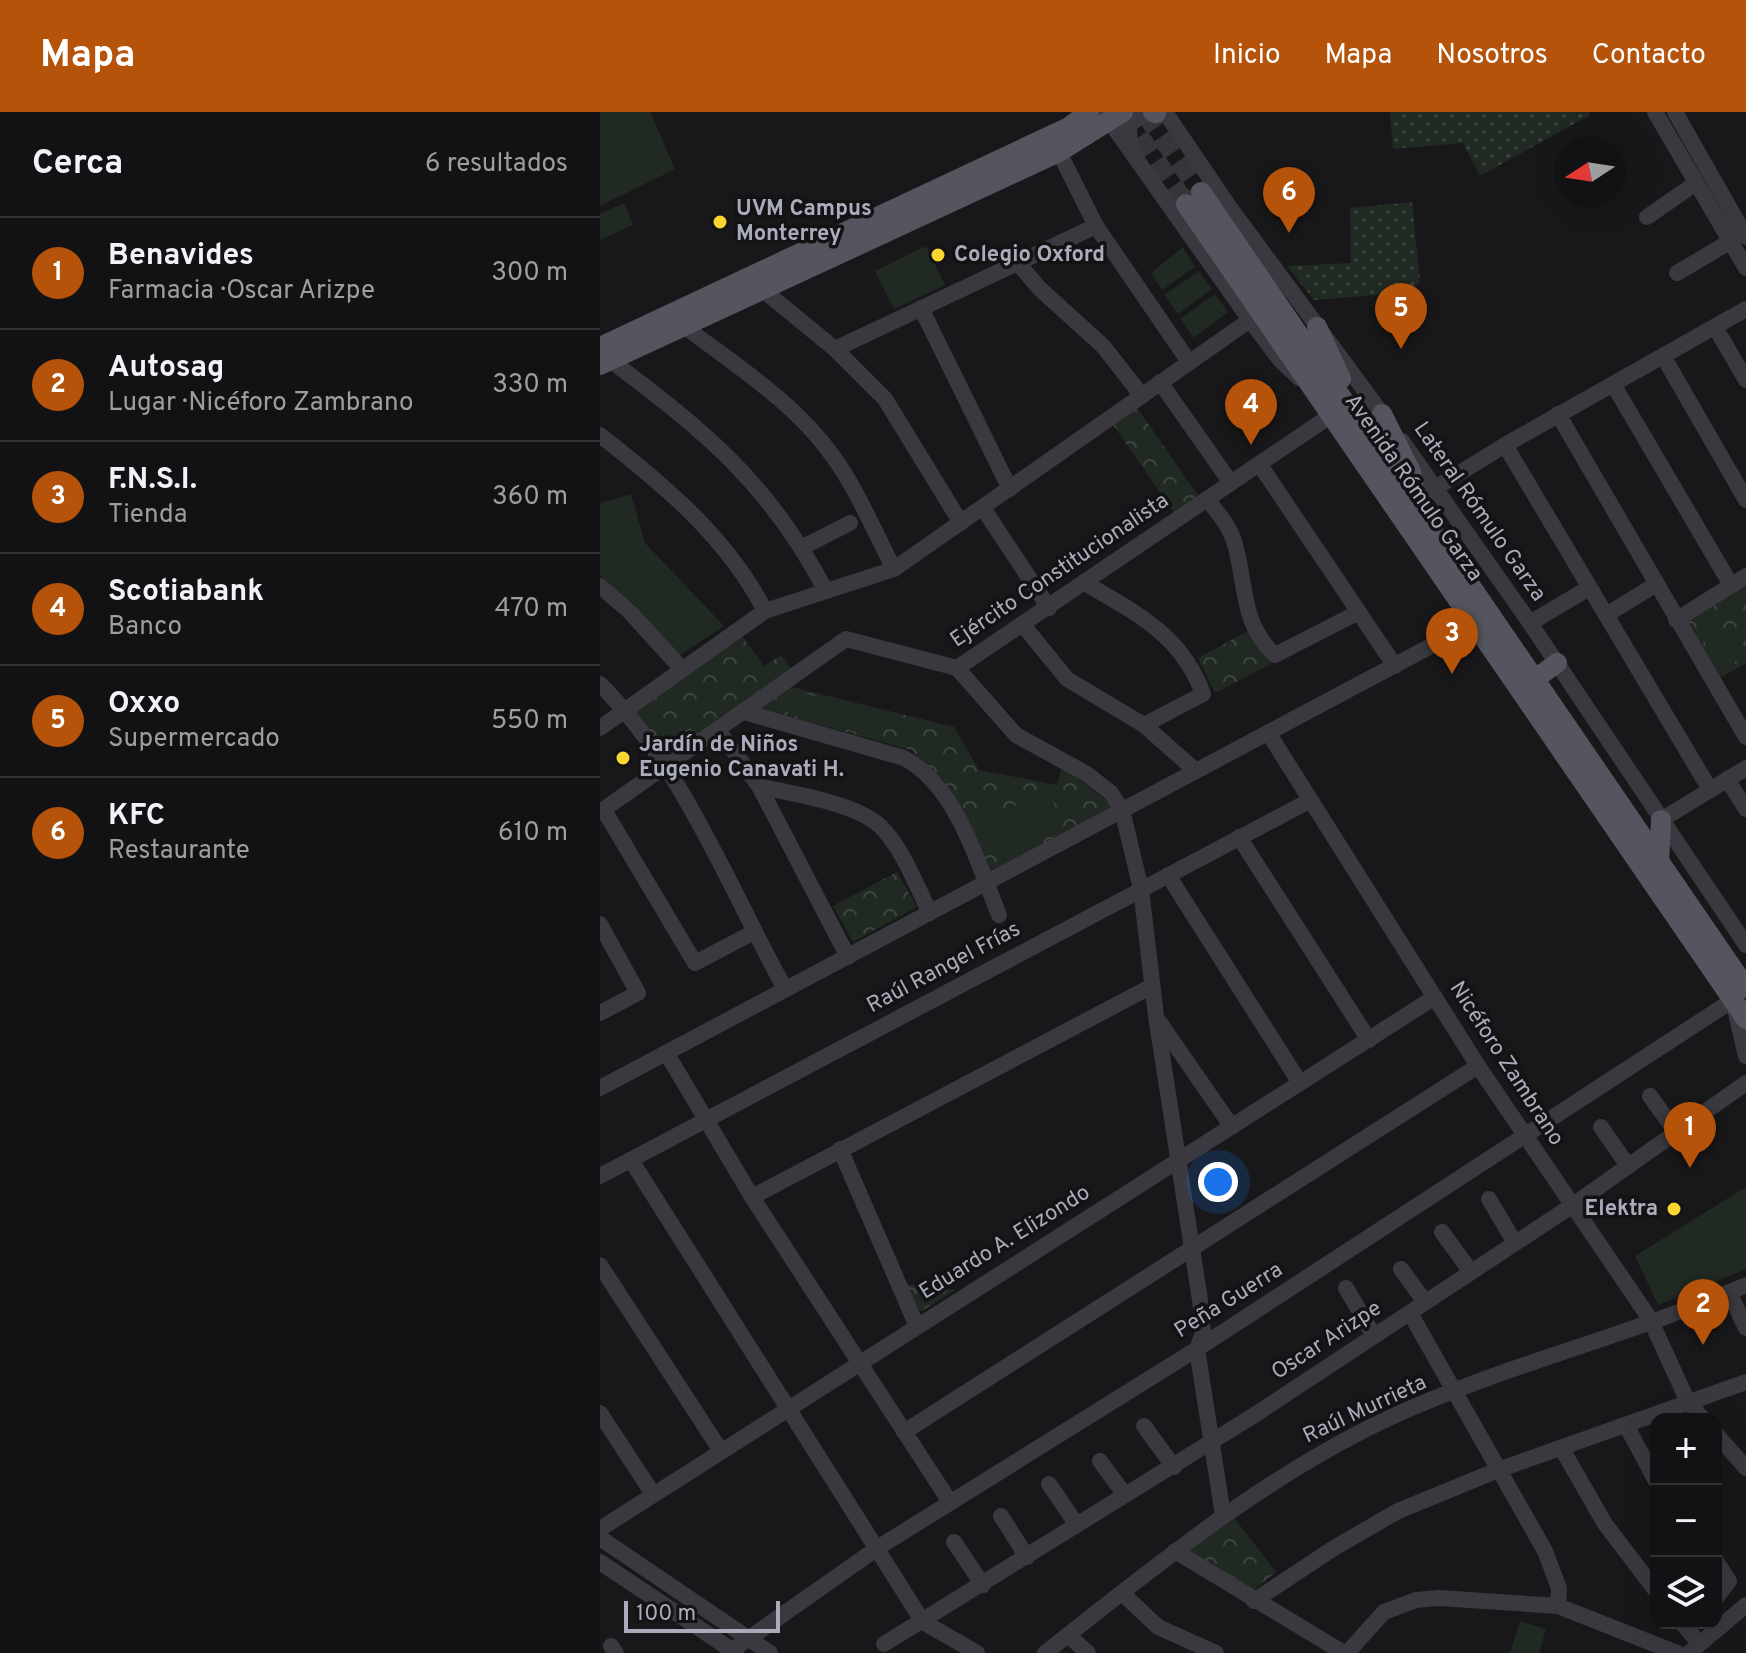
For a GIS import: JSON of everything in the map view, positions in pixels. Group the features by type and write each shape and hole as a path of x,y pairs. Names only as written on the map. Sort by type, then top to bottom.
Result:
{"main road":[{"path":"603,357 1069,127 1089,112"},
{"path":"603,357 684,326 1059,152 1112,115"},
{"name":"Avenida Rómulo Garza","path":"1740,994 1310,383 1194,198 1357,416 1659,862 1740,994 1746,1019"},
{"path":"1317,327 1357,416"},
{"path":"1382,414 1411,472 1416,504"},
{"path":"1535,679 1557,663"},
{"path":"1659,862 1661,820"}],"street":[{"path":"1655,112 1696,183 1738,239"},
{"path":"1675,112 1738,239 1746,268"},
{"path":"1131,151 1127,138 1129,125 1157,114"},
{"name":"Lateral Rómulo Garza","path":"1157,114 1437,487 1746,945"},
{"path":"1112,115 1131,151 1250,320 1292,373 1310,383"},
{"path":"1059,152 1096,226 1189,362"},
{"path":"1647,217 1696,183"},
{"path":"835,349 1096,226"},
{"path":"1677,273 1738,239"},
{"path":"1017,262 1040,289 1103,346 1142,396"},
{"path":"763,290 835,349 885,399 961,523"},
{"path":"921,308 1010,489"},
{"path":"1416,504 1437,487 1505,445 1746,309"},
{"path":"600,728 765,611 894,569 1250,320"},
{"path":"684,326 789,405 812,430 834,457 894,569"},
{"path":"1715,327 1746,380"},
{"path":"1663,356 1746,500"},
{"path":"603,357 694,424 736,461 768,498 803,547 826,591"},
{"path":"1160,382 1231,483"},
{"path":"1613,384 1731,585"},
{"name":"Ejército Constitucionalista","path":"602,811 846,639 957,668 1333,414"},
{"path":"1558,414 1746,737"},
{"path":"600,435 686,505 735,562 765,611"},
{"path":"1505,445 1709,788"},
{"path":"1260,465 1395,666"},
{"path":"1207,499 1232,534 1253,630 1275,655 1359,612"},
{"path":"983,508 1049,608"},
{"path":"803,547 850,523"},
{"path":"1676,620 1746,576"},
{"path":"1085,583 1150,620 1177,645 1197,679 1203,694 1144,725"},
{"path":"1606,615 1655,585"},
{"path":"600,586 630,612 681,668"},
{"path":"1530,623 1589,588"},
{"path":"602,1081 667,1054 1476,622"},
{"path":"1023,625 1073,685 1144,725 1196,771"},
{"path":"957,668 1016,735 1087,774 1111,793 1122,810 1141,889 1156,1016 1203,1327 1197,1349 1223,1515"},
{"path":"600,684 625,709 665,768 785,989"},
{"path":"744,712 904,758 920,768 947,802 999,915"},
{"path":"718,730 759,786 848,957"},
{"name":"Nicéforo Zambrano","path":"1269,734 1478,1066 1650,1319 1688,1402 1698,1413"},
{"path":"1661,820 1746,768"},
{"path":"1727,779 1746,809"},
{"path":"759,786 852,810 873,820 892,840 930,913"},
{"name":"Raúl Rangel Frías","path":"600,1176 1309,801"},
{"path":"602,811 695,963 754,932"},
{"path":"1239,837 1369,1040"},
{"path":"1168,875 1300,1083"},
{"path":"600,924 638,993 600,1013"},
{"path":"752,1197 1152,986"},
{"name":"Avenida Rómulo Garza","path":"1740,994 1746,1056"},
{"name":"Peña Guerra","path":"732,1652 747,1638 879,1547 1197,1349 1740,994"},
{"name":"Eduardo A. Elizondo","path":"600,1529 860,1364 916,1324 1435,997"},
{"path":"1156,1016 1232,1127"},
{"path":"667,1054 752,1197 950,1502"},
{"path":"904,1432 1478,1066"},
{"name":"Oscar Arizpe","path":"884,1644 1211,1443 1573,1205 1746,1083"},
{"path":"1650,1096 1676,1132"},
{"path":"1601,1127 1628,1166"},
{"path":"840,1149 916,1324"},
{"path":"631,1160 879,1547 923,1622 977,1653"},
{"path":"1489,1199 1515,1243"},
{"path":"1442,1232 1471,1272"},
{"path":"600,1265 721,1451"},
{"path":"1401,1269 1425,1302"},
{"name":"Raúl Murrieta","path":"1045,1653 1223,1515 1323,1452 1402,1413 1746,1285"},
{"path":"1346,1288 1374,1336"},
{"path":"1729,1292 1746,1328"},
{"path":"1410,1313 1453,1394 1545,1551 1559,1588 1558,1606"},
{"path":"1254,1601 1372,1525 1498,1470 1746,1382"},
{"path":"600,1413 653,1494"},
{"path":"1626,1425 1650,1470"},
{"path":"1144,1426 1174,1467"},
{"path":"1722,1441 1746,1468"},
{"path":"1562,1449 1611,1534 1650,1583"},
{"path":"1100,1461 1125,1495"},
{"path":"1049,1484 1077,1525"},
{"path":"1001,1516 1027,1557"},
{"path":"600,1538 770,1653"},
{"path":"954,1542 983,1585"},
{"path":"1175,1551 1345,1653 1384,1612 1416,1600 1439,1598 1558,1606 1677,1653"},
{"path":"600,1562 732,1652"},
{"path":"1722,1570 1729,1581 1722,1590"},
{"path":"1122,1593 1158,1627 1216,1653"},
{"path":"1686,1629 1694,1648 1746,1605"},
{"path":"1068,1635 1088,1653"}],"green space":[{"path":"600,112 650,112 675,169 600,206"},
{"path":"1390,112 1589,112 1590,115 1480,176 1463,143 1393,149"},
{"path":"1412,202 1420,281 1412,292 1314,300 1287,266 1351,263 1350,208"},
{"path":"624,203 633,225 600,240 600,214"},
{"path":"926,246 945,285 894,309 875,271"},
{"path":"1183,247 1195,267 1162,290 1151,273"},
{"path":"1199,271 1212,289 1178,314 1164,295"},
{"path":"1215,294 1228,312 1194,338 1180,319"},
{"path":"1136,406 1199,497 1174,513 1112,423"},
{"path":"631,494 645,543 724,626 677,657 636,606 600,576 600,503"},
{"path":"1746,582 1746,663 1720,678 1685,618"},
{"path":"1718,621 1739,659 1720,670 1699,632"},
{"path":"1250,630 1271,664 1215,693 1198,658"},
{"path":"739,632 764,666 781,655 793,671 665,760 630,706"},
{"path":"792,687 954,727 979,770 1057,785 1062,766 1116,808 990,871 943,779 911,750 758,708"},
{"path":"794,691 841,703 836,726 788,714"},
{"path":"844,702 885,713 880,738 837,727"},
{"path":"1039,793 1050,795 1059,815 1057,826 998,854 985,853 976,834 980,823"},
{"path":"897,872 917,907 853,942 833,906"},
{"path":"1746,1187 1746,1269 1658,1305 1635,1256"},
{"path":"904,1284 955,1290 922,1311 916,1310"},
{"path":"1235,1519 1276,1572 1250,1593 1184,1553"},
{"path":"1520,1621 1546,1629 1539,1653 1510,1653"}],"tunnel":[{"path":"1122,112 1186,204"},
{"path":"1144,112 1201,192"}],"place":[{"name":"UVM Campus Monterrey","path":"720,222"},
{"name":"KFC","path":"1289,233"},
{"name":"Colegio Oxford","path":"938,255"},
{"name":"Oxxo","path":"1401,349"},
{"name":"Scotiabank","path":"1251,445"},
{"name":"F.N.S.I.","path":"1452,674"},
{"name":"Jardín de Niños Eugenio Canavati H.","path":"623,758"},
{"name":"Benavides","path":"1690,1168"},
{"name":"Elektra","path":"1674,1209"},
{"name":"Autosag","path":"1703,1345"}]}
